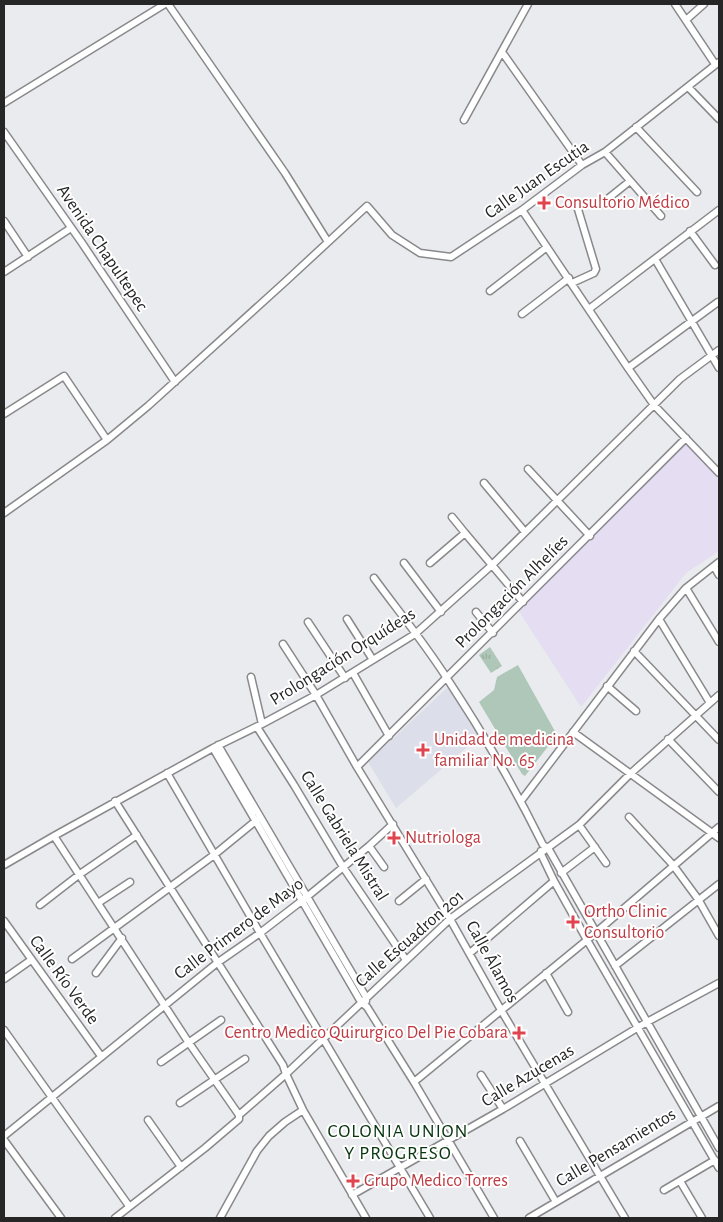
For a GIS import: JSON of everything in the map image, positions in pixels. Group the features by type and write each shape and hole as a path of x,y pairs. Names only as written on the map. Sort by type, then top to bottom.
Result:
{"street":[{"path":"4,103 166,4 284,173 328,242 175,382 107,440 4,513"},
{"path":"464,120 528,4"},
{"path":"675,4 717,63"},
{"path":"686,20 704,4"},
{"path":"502,52 582,165"},
{"name":"Calle Juan Escutia","path":"328,242 367,206 392,235 420,253 451,257 522,210 582,165 605,152 717,63"},
{"path":"688,87 719,119"},
{"path":"636,127 697,192"},
{"name":"Avenida Chapultepec","path":"4,132 175,382"},
{"path":"605,152 661,216"},
{"path":"600,205 630,181"},
{"path":"522,314 570,280 594,273 596,269 577,206"},
{"path":"522,210 654,404 718,469"},
{"path":"589,309 719,210"},
{"path":"4,221 28,257"},
{"path":"4,272 71,228"},
{"path":"690,231 715,266"},
{"path":"490,291 547,247"},
{"path":"655,259 719,368"},
{"path":"628,368 718,302"},
{"name":"Prolongación Orquídeas","path":"4,866 115,801 215,746 260,726 316,695 415,634 492,565 680,379 719,350"},
{"path":"4,414 64,376 107,440"},
{"name":"Prolongación Alhelíes","path":"357,767 686,438"},
{"path":"528,468 590,536"},
{"path":"484,483 525,532"},
{"path":"452,517 523,602"},
{"path":"430,563 465,532"},
{"path":"404,563 441,612"},
{"path":"521,801 658,619 686,588 716,564 719,575"},
{"path":"374,578 447,678 521,801 545,847 719,1148"},
{"path":"686,588 719,642"},
{"path":"476,612 493,632"},
{"path":"347,619 373,660"},
{"path":"658,619 710,703"},
{"path":"308,622 345,678"},
{"name":"Calle Álamos","path":"283,644 316,695 357,767 450,919 501,1010 625,1218"},
{"path":"634,651 719,740"},
{"path":"353,673 389,736"},
{"name":"Calle Gabriela Mistral","path":"251,677 260,726 343,868 406,960"},
{"path":"607,686 636,711"},
{"path":"719,695 630,774 579,825 545,847 541,854 587,940 719,1168"},
{"path":"573,732 719,838"},
{"path":"668,740 719,792"},
{"path":"215,746 367,1007 414,1082 494,1218"},
{"path":"167,773 430,1218"},
{"path":"115,801 283,1065 303,1110 366,1218"},
{"path":"629,816 673,865 698,899 719,936"},
{"path":"72,959 214,855 258,819"},
{"name":"Calle Primero de Mayo","path":"4,1138 100,1056 217,963 260,933 343,868 393,824"},
{"path":"579,825 606,863"},
{"path":"414,1082 587,940 719,827"},
{"path":"40,906 80,874 137,835"},
{"path":"54,836 189,1043 239,1114"},
{"path":"369,846 384,867"},
{"path":"561,873 595,848"},
{"name":"Calle Escuadron 201","path":"118,1217 129,1206 181,1167 239,1119 239,1114 286,1074 450,919 541,854"},
{"path":"399,901 426,879"},
{"path":"470,953 554,881"},
{"path":"98,902 130,882"},
{"path":"615,966 719,884"},
{"name":"Calle Río Verde","path":"4,921 100,1056"},
{"path":"96,973 122,938"},
{"path":"4,979 31,960"},
{"path":"546,973 568,1012"},
{"name":"Calle Azucenas","path":"352,1195 504,1109 647,1022 719,983"},
{"path":"161,1062 221,1020"},
{"path":"4,1030 129,1206"},
{"path":"180,1104 245,1059"},
{"path":"481,1075 504,1109"},
{"name":"Calle Pensamientos","path":"529,1218 719,1106"},
{"path":"220,1218 257,1151 285,1122 303,1110"},
{"path":"148,1120 181,1167"},
{"path":"4,1138 61,1218"},
{"path":"520,1141 556,1202"},
{"path":"664,1190 715,1160"},
{"path":"680,1181 702,1218"}],"shaded area":[{"path":"686,439 719,477 719,551 686,573 581,707 518,610"},
{"name":"Unidad de medicina familiar No. 65","path":"449,686 479,737 396,808 368,762"}],"green space":[{"path":"490,647 502,666 491,673 479,655"},
{"path":"518,665 557,735 525,776 479,702 494,690 497,677"}],"place":[{"name":"Consultorio Médico","path":"544,203"},
{"name":"Unidad de medicina familiar No. 65","path":"423,750"},
{"name":"Nutriologa","path":"394,838"},
{"name":"Ortho Clinic Consultorio","path":"573,922"},
{"name":"Centro Medico Quirurgico Del Pie Cobara","path":"519,1033"},
{"name":"Grupo Medico Torres","path":"353,1181"}],"district":[{"name":"COLONIA UNION Y PROGRESO","path":"398,1142"}]}
